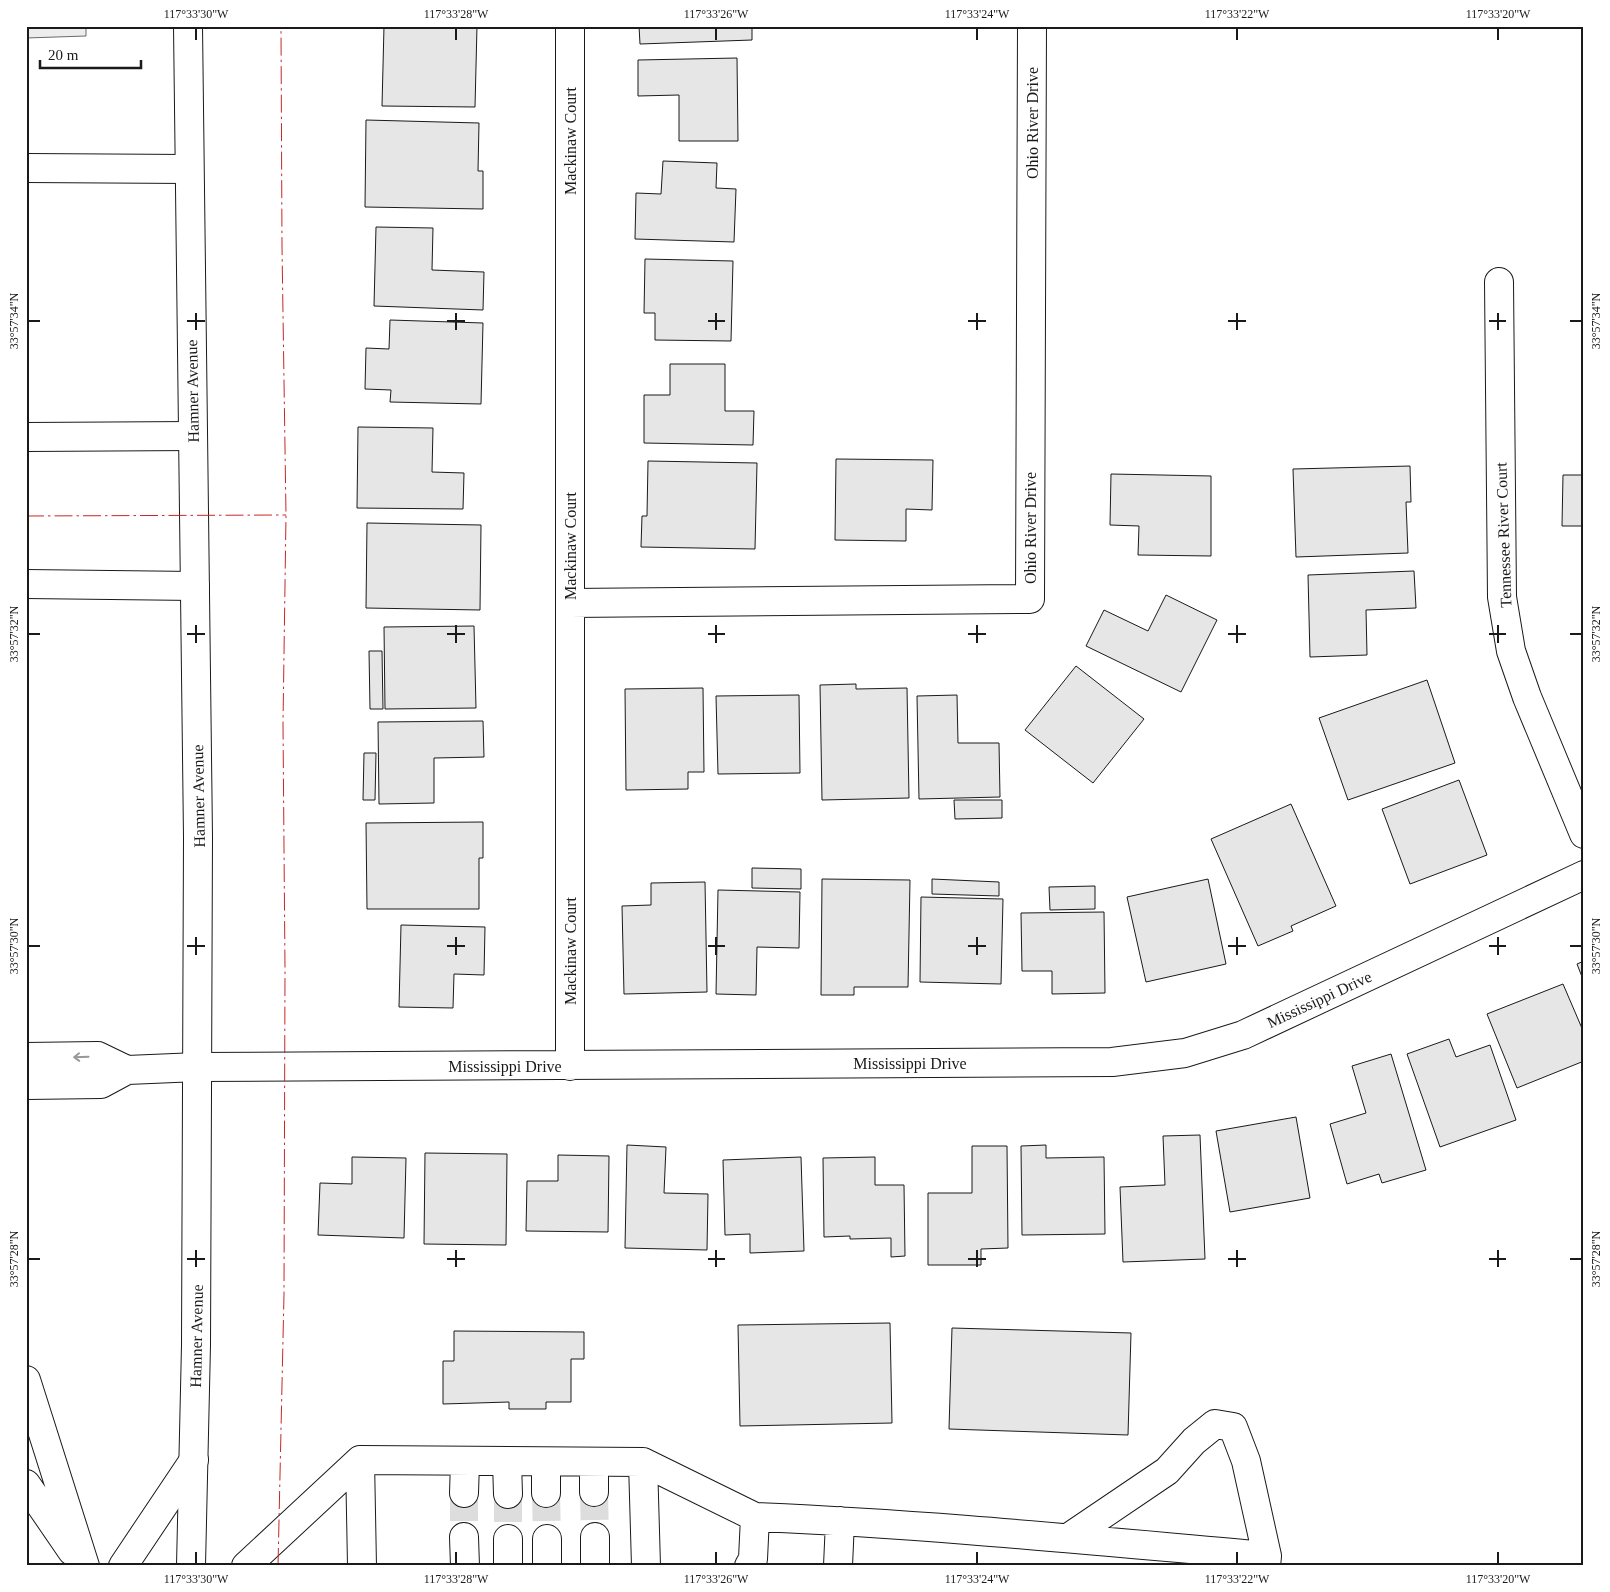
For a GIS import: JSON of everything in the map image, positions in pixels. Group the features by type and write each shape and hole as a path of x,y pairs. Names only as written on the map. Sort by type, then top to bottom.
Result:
{"street":[{"name":"Hamner Avenue","path":"188,26 198,837 198,1067 194,1460 191,1566"},
{"name":"Mackinaw Court","path":"570,26 570,1066"},
{"name":"Ohio River Drive","path":"570,603 1030,599 1032,26"},
{"path":"26,168 189,169"},
{"name":"Tennessee River Court","path":"1499,282 1502,597 1511,651 1527,697 1584,834"},
{"path":"26,437 193,436"},
{"path":"26,584 195,586"},
{"name":"Mississippi Drive","path":"127,1070 198,1067 1112,1062 1185,1053 1243,1035 1584,876"},
{"path":"26,1057 98,1056 127,1070"},
{"path":"26,1085 101,1084 127,1070"},
{"path":"26,1380 84,1566"},
{"path":"246,1566 360,1460 642,1462 756,1517 840,1521 1068,1538 1267,1561 1246,1461 1234,1427 1215,1424 1194,1441 1167,1470 1068,1538"},
{"path":"123,1566 194,1460"},
{"path":"360,1460 362,1566"},
{"path":"464,1493 465,1462"},
{"path":"507,1462 508,1494"},
{"path":"546,1462 546,1493"},
{"path":"594,1462 594,1492"},
{"path":"642,1462 646,1566"},
{"path":"26,1484 84,1566"},
{"path":"753,1564 756,1517"},
{"path":"838,1566 840,1521"},
{"path":"464,1538 465,1566"},
{"path":"595,1538 595,1566"},
{"path":"508,1539 508,1566"},
{"path":"547,1539 547,1566"}],"shaded area":[{"path":"26,26 86,26 86,36 26,38"}],"building":[{"path":"384,26 477,26 475,107 382,106"},
{"path":"639,26 752,26 752,40 640,44"},
{"path":"737,58 738,141 679,141 679,95 638,96 638,60"},
{"path":"366,120 479,123 478,171 483,171 483,209 365,207"},
{"path":"663,161 717,163 716,188 736,189 734,242 635,239 636,193 661,194"},
{"path":"376,227 433,228 432,270 484,272 483,310 374,306"},
{"path":"645,259 733,261 731,341 655,340 655,313 644,313"},
{"path":"390,320 483,323 481,404 390,402 391,390 365,389 366,348 389,349"},
{"path":"670,364 725,364 725,411 754,411 753,445 644,443 644,395 670,395"},
{"path":"358,427 433,428 432,472 464,473 463,509 357,508"},
{"path":"836,459 933,460 932,510 906,509 906,541 835,540"},
{"path":"648,461 757,463 755,549 641,547 642,516 647,516"},
{"path":"1410,466 1411,502 1406,502 1408,553 1296,557 1293,469"},
{"path":"1111,474 1211,476 1211,556 1138,555 1139,526 1110,525"},
{"path":"1563,475 1584,475 1584,526 1562,526"},
{"path":"367,523 481,525 480,610 366,608"},
{"path":"1414,571 1416,608 1366,610 1367,655 1310,657 1308,575"},
{"path":"1166,595 1217,620 1181,692 1086,646 1104,610 1148,631"},
{"path":"474,626 476,708 385,709 384,627"},
{"path":"369,651 382,651 383,709 370,709"},
{"path":"1076,666 1144,719 1093,783 1025,730"},
{"path":"1427,680 1455,763 1348,800 1319,718"},
{"path":"856,684 856,689 907,688 909,798 822,800 820,685"},
{"path":"703,688 704,772 688,772 688,789 626,790 625,689"},
{"path":"799,695 800,773 718,774 716,696"},
{"path":"957,695 958,743 999,743 1000,797 919,799 917,696"},
{"path":"483,721 484,757 434,758 434,803 379,804 378,722"},
{"path":"364,753 376,753 375,800 363,800"},
{"path":"1459,780 1487,855 1410,884 1382,809"},
{"path":"954,800 1002,800 1002,818 955,819"},
{"path":"1291,804 1336,906 1291,926 1293,931 1258,946 1211,839"},
{"path":"483,822 483,858 479,858 479,909 367,909 366,823"},
{"path":"752,868 801,869 801,889 752,888"},
{"path":"822,879 910,880 908,987 854,987 854,995 821,995"},
{"path":"932,879 999,882 999,896 932,894"},
{"path":"1208,879 1226,964 1146,982 1127,897"},
{"path":"705,882 707,992 624,994 622,906 651,905 651,883"},
{"path":"1095,886 1095,909 1050,910 1049,887"},
{"path":"718,890 800,892 799,948 757,947 756,995 716,994"},
{"path":"921,897 1003,899 1001,984 920,982"},
{"path":"1104,912 1105,993 1052,994 1052,971 1022,971 1021,913"},
{"path":"401,925 485,927 484,975 454,974 453,1008 399,1007"},
{"path":"1584,961 1584,982 1577,964"},
{"path":"1563,984 1584,1033 1584,1061 1517,1088 1487,1014"},
{"path":"1449,1039 1456,1057 1490,1045 1516,1120 1440,1147 1407,1054"},
{"path":"1391,1054 1426,1170 1382,1183 1379,1174 1347,1184 1330,1124 1366,1113 1352,1066"},
{"path":"1296,1117 1310,1198 1230,1212 1216,1131"},
{"path":"1200,1135 1205,1259 1123,1262 1120,1187 1165,1185 1163,1136"},
{"path":"627,1145 666,1147 664,1193 708,1194 707,1250 625,1248"},
{"path":"1046,1145 1046,1158 1104,1157 1105,1234 1022,1235 1021,1146"},
{"path":"972,1146 1007,1146 1008,1248 981,1249 981,1265 928,1265 928,1193 972,1193"},
{"path":"425,1153 507,1154 506,1245 424,1244"},
{"path":"558,1155 609,1156 608,1232 526,1231 527,1181 558,1181"},
{"path":"352,1157 406,1158 404,1238 318,1235 320,1183 352,1184"},
{"path":"801,1157 804,1251 750,1253 750,1234 725,1235 723,1160"},
{"path":"875,1157 875,1185 904,1185 905,1256 891,1257 891,1238 850,1239 850,1236 824,1237 823,1158"},
{"path":"890,1323 892,1423 740,1426 738,1325"},
{"path":"952,1328 1131,1333 1128,1435 949,1429"},
{"path":"454,1331 584,1332 584,1359 571,1359 571,1402 546,1402 546,1409 509,1409 509,1402 443,1404 443,1361 454,1361"}],"tunnel":[{"path":"594,1492 595,1537"},
{"path":"464,1493 464,1537"},
{"path":"546,1493 547,1539"},
{"path":"508,1494 508,1539"}],"power":[{"path":"278,1566 284,1294 285,969 283,724 286,515 281,26"},
{"path":"26,516 286,515"}]}
